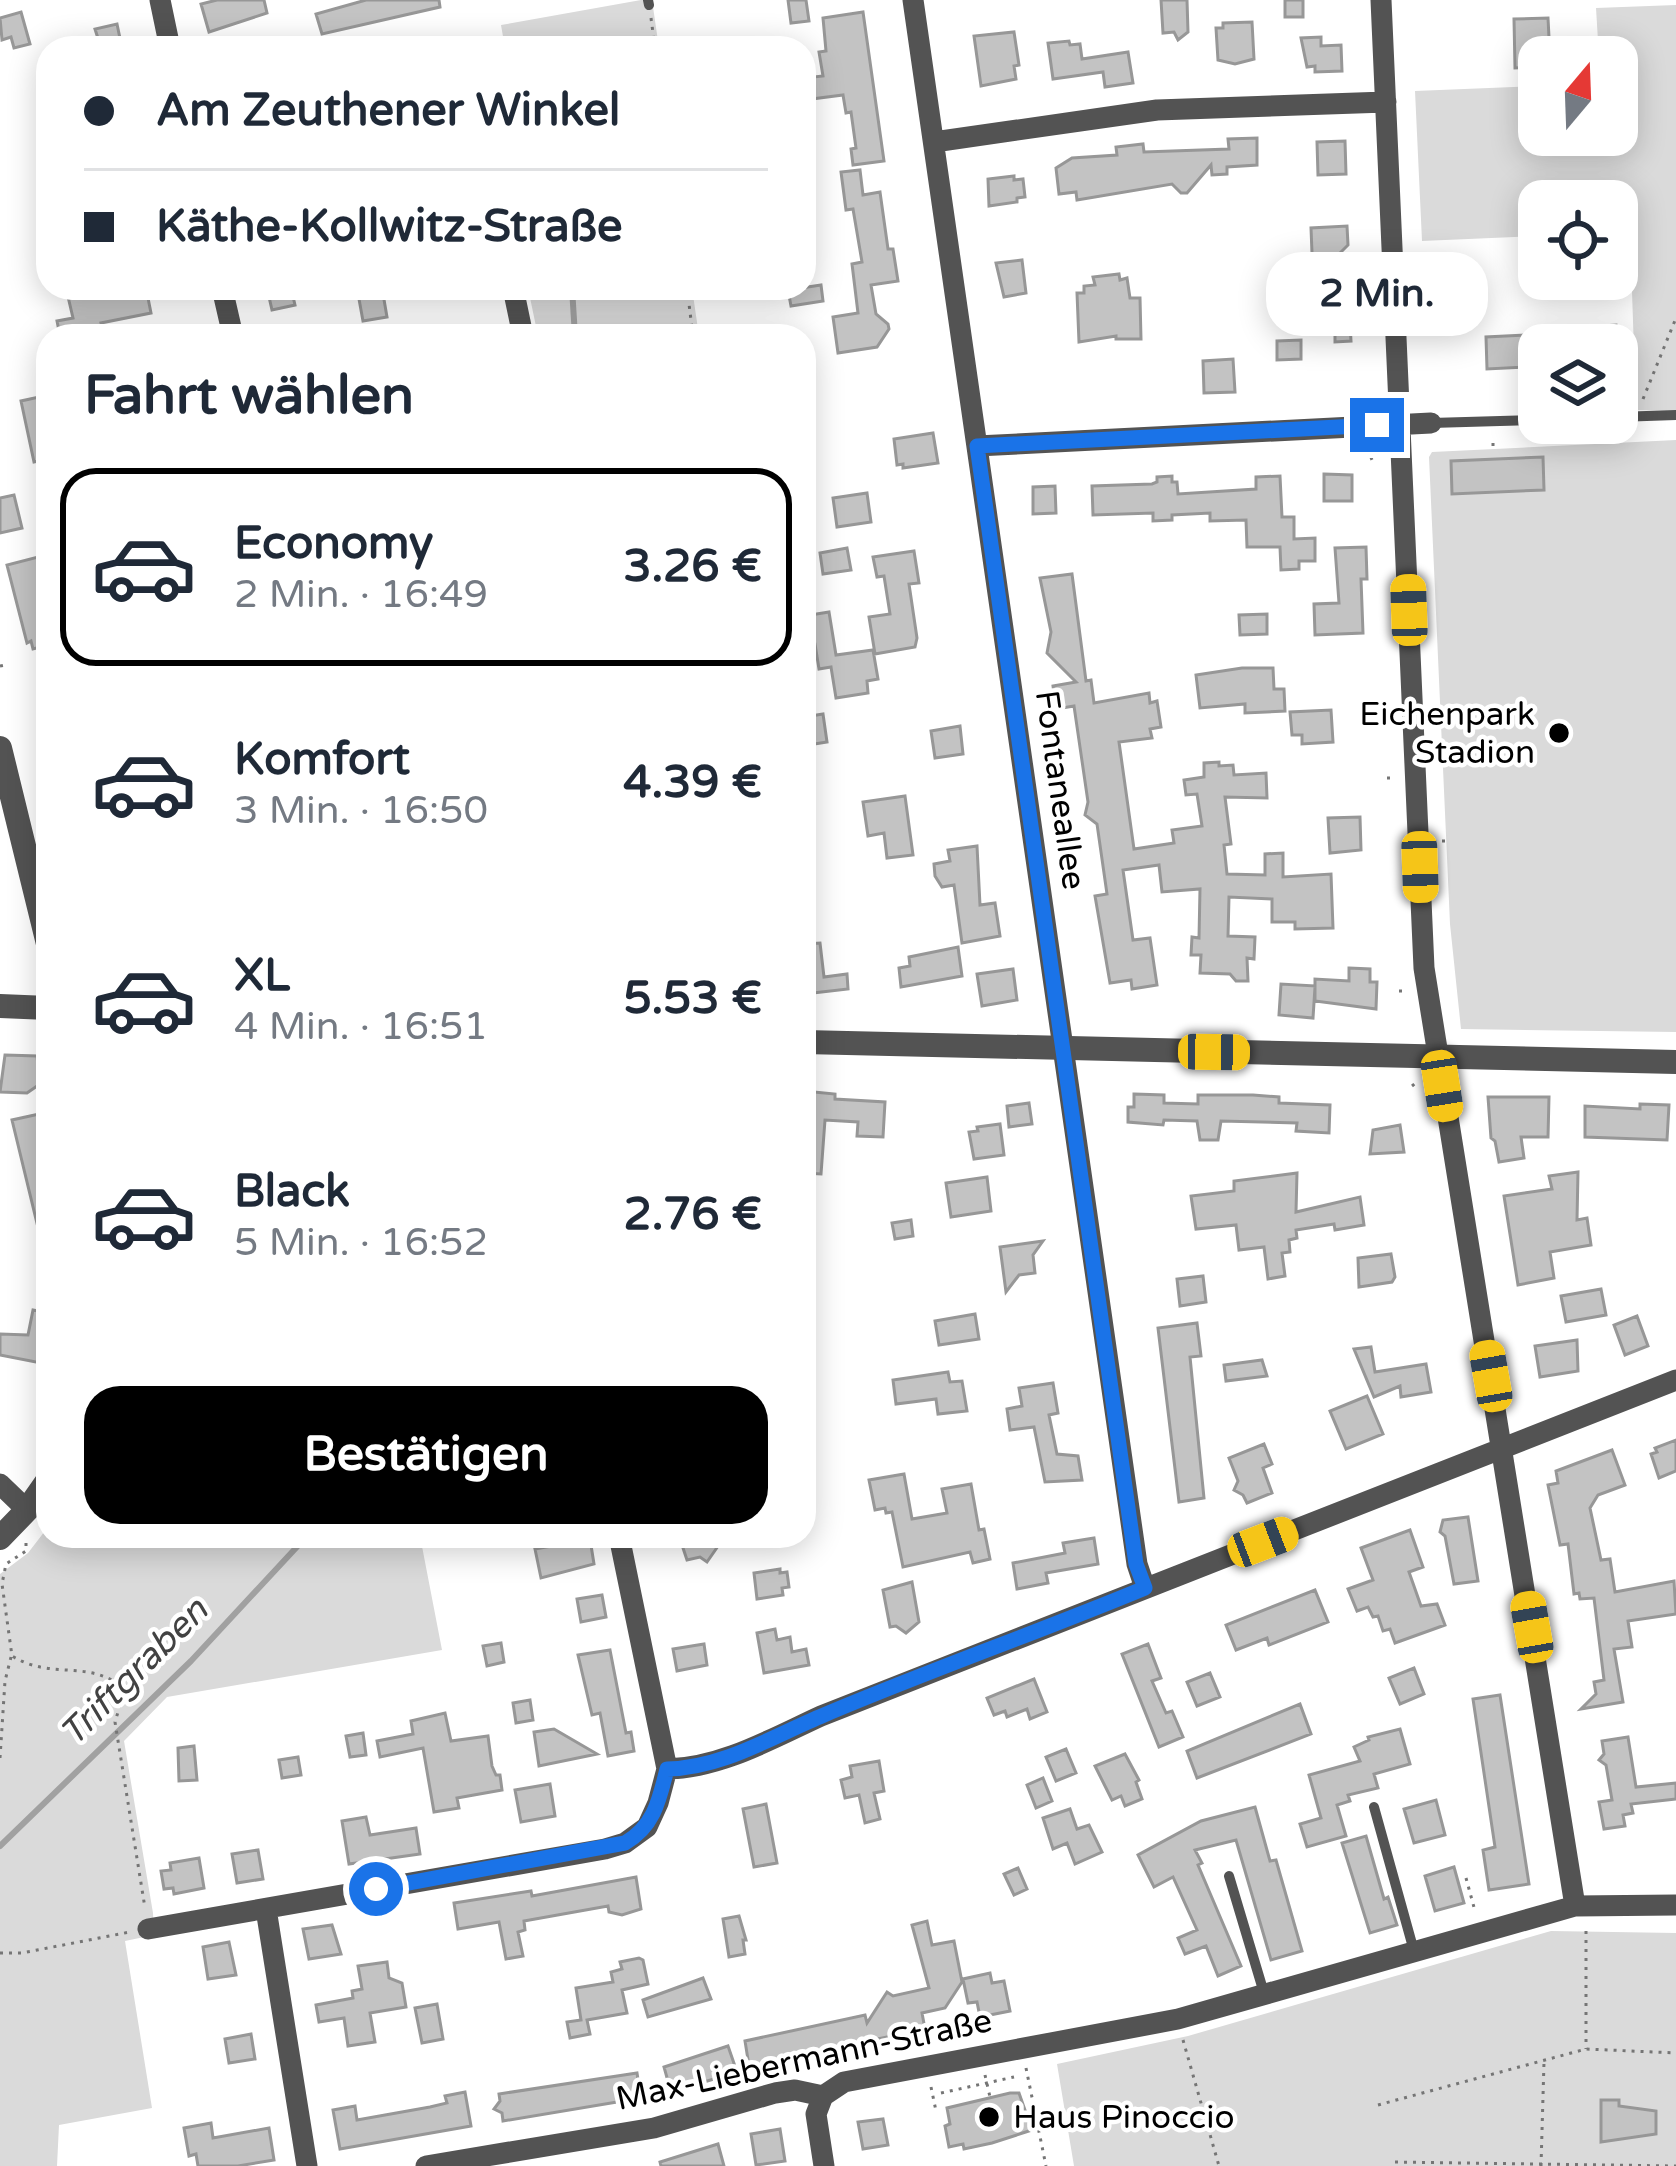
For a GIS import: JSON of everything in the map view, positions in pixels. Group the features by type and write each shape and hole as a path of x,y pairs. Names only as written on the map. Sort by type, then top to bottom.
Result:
{"street":[{"path":"160,0 168,36"},
{"name":"Fontaneallee","path":"914,0 1136,1564 1145,1588"},
{"path":"1381,0 1424,968 1575,1906"},
{"path":"934,142 1157,110 1386,102"},
{"path":"977,446 1431,423"},
{"path":"0,748 36,895"},
{"path":"0,1006 36,1008"},
{"path":"816,1042 1676,1062"},
{"path":"667,1769 715,1762 1676,1380"},
{"path":"0,1484 14,1530"},
{"path":"14,1530 36,1498"},
{"path":"148,1928 625,1843 646,1827 667,1769 621,1548"},
{"name":"Max-Liebermann-Straße","path":"426,2166 654,2128 775,2093 805,2090 823,2096 844,2082 1178,2019 1575,1906 1676,1905"},
{"path":"266,1909 307,2166"},
{"path":"823,2096 816,2114 824,2166"}],"lane":[{"path":"1638,416 1676,415"},
{"path":"1431,423 1518,421"},
{"path":"1374,1807 1415,1954"},
{"path":"1229,1876 1265,1996"}],"path":[{"path":"649,2 653,36"},
{"path":"1638,413 1676,318"},
{"path":"1370,459 1378,456"},
{"path":"1412,1086 1418,1081"},
{"path":"0,1758 5,1682 12,1656 2,1584 6,1564 26,1551 14,1530"},
{"path":"0,1953 22,1953 148,1928 115,1722 126,1693 107,1674 32,1668 12,1656"},
{"path":"1466,1878 1477,1920"},
{"path":"1586,1931 1586,2049"},
{"path":"1180,2032 1219,2166"},
{"path":"1378,2105 1586,2049 1676,2053"},
{"path":"1541,2165 1544,2061"},
{"path":"1025,2066 1046,2166"},
{"path":"985,2074 990,2097"},
{"path":"940,2093 1014,2078"},
{"path":"930,2086 936,2111"},
{"path":"1395,2162 1676,2166"}],"shaded area":[{"path":"652,0 657,36 503,36 501,25"},
{"path":"1676,5 1676,411 1638,410 1638,324 1633,324 1632,300 1638,300 1638,180 1518,180 1518,237 1422,241 1415,91 1518,87 1518,156 1638,156 1638,36 1598,36 1596,8"},
{"path":"530,300 694,300 697,324 536,324"},
{"name":"Eichenpark Stadion","path":"1676,440 1676,1032 1461,1029 1450,924 1429,457 1432,452"},
{"path":"36,1543 36,1548 422,1548 442,1650 167,1697 124,1741 153,1913 154,1935 125,1941 152,2108 59,2125 57,2166 0,2166 0,1574"},
{"path":"1551,1931 1676,1933 1676,2166 1074,2166 1057,2064 1188,2036"}],"building":[{"path":"264,0 267,13 209,32 201,4"},
{"path":"366,0 439,0 440,7 322,34 316,14"},
{"path":"788,0 806,0 809,21 791,23"},
{"path":"1161,0 1187,0 1188,32 1178,40 1174,32 1163,33"},
{"path":"1285,0 1303,0 1303,17 1285,17"},
{"path":"21,12 30,44 14,48 11,37 2,40 0,18"},
{"path":"863,12 884,161 853,165 851,149 856,148 851,112 846,113 843,95 816,98 816,77 823,76 819,52 826,51 823,18"},
{"path":"1548,18 1549,36 1518,36 1518,68 1515,68 1514,19"},
{"path":"1252,22 1254,59 1235,64 1218,60 1216,28 1223,28 1223,23"},
{"path":"117,24 120,36 97,36 95,29"},
{"path":"1014,32 1016,79 981,86 974,36"},
{"path":"1321,37 1321,46 1341,45 1342,71 1315,72 1315,66 1307,67 1301,38"},
{"path":"1048,43 1080,44 1082,59 1128,52 1133,83 1105,87 1103,72 1053,79"},
{"path":"1257,138 1257,165 1227,167 1227,174 1212,175 1211,165 1187,193 1172,184 1077,200 1076,192 1059,194 1056,168 1072,158 1117,155 1116,147 1143,144 1144,152 1229,149 1228,139"},
{"path":"1345,141 1346,174 1318,175 1317,142"},
{"path":"860,170 863,195 880,192 898,281 871,285 876,314 889,329 877,347 838,353 833,317 858,313 852,264 862,262 853,209 846,210 841,172"},
{"path":"1014,176 1014,180 1023,179 1025,197 989,206 988,179"},
{"path":"1347,226 1348,245 1340,253 1344,298 1309,300 1311,228"},
{"path":"1022,260 1026,293 1004,297 996,263"},
{"path":"1459,267 1460,290 1435,291 1434,268"},
{"path":"1119,274 1120,280 1127,278 1130,298 1140,298 1141,339 1116,336 1079,342 1077,293 1095,285 1093,277"},
{"path":"821,285 823,301 791,306 790,300 816,300 816,286"},
{"path":"69,300 148,300 151,313 101,324 58,324 73,318"},
{"path":"270,300 294,300 295,305 272,310"},
{"path":"359,300 384,300 387,317 363,321"},
{"path":"1350,323 1351,341 1335,342 1335,324"},
{"path":"1518,335 1518,367 1487,369 1486,337"},
{"path":"1301,340 1301,359 1277,360 1277,341"},
{"path":"1233,359 1235,392 1204,393 1203,361"},
{"path":"36,398 36,462 34,462 21,401"},
{"path":"933,433 938,463 897,465 894,439"},
{"path":"1543,457 1544,490 1452,494 1451,461"},
{"path":"1324,474 1352,475 1352,501 1324,501"},
{"path":"1172,476 1178,494 1256,489 1256,477 1280,476 1282,517 1294,517 1294,539 1315,538 1315,561 1299,561 1299,569 1281,570 1280,547 1247,547 1246,520 1210,521 1210,513 1153,521 1153,513 1093,515 1092,486 1152,484 1157,477"},
{"path":"1055,486 1056,513 1033,514 1033,487"},
{"path":"867,493 871,522 837,527 833,498"},
{"path":"14,495 22,528 0,533 0,498"},
{"path":"1366,547 1367,579 1361,579 1363,633 1315,635 1314,604 1339,603 1335,548"},
{"path":"847,548 851,570 823,574 820,553"},
{"path":"914,551 919,583 909,584 915,647 875,654 869,617 890,614 884,576 877,577 873,557"},
{"path":"36,558 36,648 31,641 27,643 7,565"},
{"path":"1072,574 1086,681 1091,680 1094,703 1149,693 1150,703 1157,701 1161,727 1150,729 1152,738 1119,742 1134,849 1174,843 1172,830 1202,826 1197,794 1186,795 1184,780 1204,777 1204,763 1219,762 1219,766 1233,765 1234,775 1266,773 1267,798 1225,797 1231,844 1224,845 1227,874 1265,875 1265,854 1283,853 1283,877 1331,874 1333,928 1295,929 1295,922 1272,922 1272,899 1229,897 1228,936 1255,937 1254,959 1247,958 1248,981 1236,981 1230,974 1200,973 1201,955 1191,955 1192,937 1199,938 1200,889 1162,892 1159,865 1123,870 1133,940 1150,938 1157,985 1132,989 1131,980 1110,983 1095,896 1107,894 1097,824 1085,815 1088,802 1074,706 1056,709 1053,686 1076,682 1047,653 1051,632 1040,578"},
{"path":"829,612 836,655 873,650 878,679 867,681 868,693 836,698 831,667 819,669 816,614"},
{"path":"1267,614 1267,634 1240,635 1239,615"},
{"path":"1273,668 1274,689 1284,689 1285,711 1245,713 1245,704 1200,708 1196,675"},
{"path":"1331,710 1333,742 1302,744 1302,735 1292,735 1290,712"},
{"path":"823,714 827,742 816,744 816,715"},
{"path":"960,726 963,754 935,758 931,731"},
{"path":"905,796 913,855 887,858 884,833 868,836 863,802"},
{"path":"1360,817 1361,850 1330,853 1328,818"},
{"path":"977,846 980,905 995,903 1000,936 962,943 954,885 942,887 934,864 950,861 948,850"},
{"path":"816,943 820,943 824,977 847,974 848,989 816,993"},
{"path":"958,947 962,976 901,987 899,968 910,966 909,957"},
{"path":"1349,968 1370,969 1370,982 1377,982 1376,1009 1315,1001 1315,987 1313,1018 1279,1015 1281,984 1349,981"},
{"path":"1013,969 1017,1000 982,1006 977,974"},
{"path":"5,1055 36,1056 36,1087 27,1093 0,1092"},
{"path":"816,1092 835,1094 835,1099 885,1102 883,1137 857,1136 858,1122 825,1120 821,1174 816,1174"},
{"path":"1134,1094 1164,1095 1164,1103 1198,1104 1198,1095 1253,1095 1279,1097 1279,1103 1330,1105 1329,1133 1296,1131 1297,1123 1221,1121 1218,1140 1200,1140 1197,1121 1128,1122"},
{"path":"1488,1097 1549,1097 1548,1137 1521,1137 1524,1158 1499,1162 1491,1138"},
{"path":"1029,1103 1032,1124 1009,1127 1007,1106"},
{"path":"1640,1104 1669,1105 1667,1140 1585,1137 1585,1106 1640,1109"},
{"path":"36,1115 36,1219 12,1120"},
{"path":"1000,1124 1004,1155 974,1159 969,1132"},
{"path":"1400,1125 1404,1152 1370,1154 1373,1130"},
{"path":"1578,1172 1577,1220 1587,1218 1591,1245 1550,1252 1554,1278 1518,1285 1504,1196 1552,1189 1549,1176"},
{"path":"1297,1173 1296,1212 1360,1197 1364,1225 1296,1230 1297,1238 1289,1240 1290,1252 1282,1253 1285,1276 1268,1279 1264,1247 1239,1250 1236,1225 1196,1229 1191,1196 1234,1191 1234,1181"},
{"path":"987,1177 991,1211 951,1217 946,1183"},
{"path":"911,1220 913,1236 895,1239 892,1223"},
{"path":"1043,1241 1033,1255 1035,1273 1019,1275 1006,1292 1000,1247"},
{"path":"1391,1254 1392,1282 1359,1287 1358,1258"},
{"path":"1203,1276 1206,1302 1180,1306 1177,1279"},
{"path":"1601,1289 1606,1315 1566,1322 1561,1296"},
{"path":"36,1311 36,1362 0,1355 0,1334 28,1335"},
{"path":"975,1314 979,1339 939,1345 935,1321"},
{"path":"1637,1316 1648,1346 1625,1355 1614,1325"},
{"path":"1197,1323 1201,1356 1190,1357 1204,1498 1179,1502 1158,1328"},
{"path":"1577,1340 1578,1371 1540,1377 1535,1346"},
{"path":"1371,1347 1375,1372 1426,1364 1431,1392 1401,1397 1400,1386 1374,1397 1354,1349"},
{"path":"1262,1360 1267,1376 1226,1381 1224,1365"},
{"path":"948,1372 950,1382 962,1381 967,1411 938,1414 936,1399 896,1404 893,1380"},
{"path":"1053,1383 1058,1413 1049,1415 1057,1454 1078,1456 1082,1480 1045,1482 1034,1427 1010,1430 1007,1409 1022,1406 1019,1388"},
{"path":"1367,1396 1383,1434 1346,1449 1330,1411"},
{"path":"1676,1440 1676,1471 1659,1478 1651,1454"},
{"path":"1264,1444 1272,1464 1263,1468 1272,1493 1247,1503 1234,1490 1238,1481 1229,1458"},
{"path":"1612,1450 1625,1485 1598,1495 1590,1508 1601,1560 1610,1559 1615,1592 1674,1581 1676,1614 1628,1621 1632,1647 1614,1649 1623,1702 1581,1709 1596,1694 1594,1682 1604,1680 1594,1598 1580,1599 1579,1593 1574,1594 1568,1544 1560,1545 1548,1485 1558,1483 1556,1471"},
{"path":"904,1474 912,1519 947,1513 942,1489 971,1484 990,1559 973,1563 970,1552 903,1567 892,1512 875,1510 869,1480"},
{"path":"1468,1517 1478,1581 1454,1584 1445,1536 1440,1532 1443,1520"},
{"path":"1410,1530 1423,1567 1409,1572 1421,1606 1437,1604 1445,1625 1395,1643 1390,1629 1383,1631 1378,1616 1373,1617 1368,1607 1357,1611 1348,1589 1373,1580 1361,1548"},
{"path":"1094,1538 1098,1564 1046,1573 1048,1583 1017,1589 1013,1563 1065,1553 1063,1543"},
{"path":"591,1548 594,1564 541,1578 535,1549"},
{"path":"683,1548 717,1548 707,1562 700,1557 687,1560"},
{"path":"780,1569 780,1573 787,1572 789,1587 782,1588 783,1595 757,1599 754,1573"},
{"path":"912,1582 919,1622 906,1633 890,1627 883,1590"},
{"path":"1315,1590 1328,1622 1269,1645 1267,1638 1236,1650 1226,1625"},
{"path":"602,1595 606,1617 581,1622 577,1599"},
{"path":"775,1629 777,1640 790,1637 792,1652 806,1649 809,1665 764,1673 757,1633"},
{"path":"501,1643 504,1662 487,1666 483,1646"},
{"path":"704,1644 707,1665 677,1671 673,1649"},
{"path":"1148,1644 1161,1678 1152,1681 1183,1737 1159,1747 1122,1654"},
{"path":"610,1650 626,1733 631,1732 634,1751 608,1756 600,1713 592,1715 578,1655"},
{"path":"1414,1668 1424,1694 1400,1704 1389,1678"},
{"path":"1210,1673 1220,1697 1197,1706 1187,1682"},
{"path":"1034,1679 1047,1712 1030,1719 1027,1709 1007,1717 1005,1711 994,1715 987,1698"},
{"path":"1500,1695 1529,1884 1489,1890 1483,1850 1495,1847 1473,1699"},
{"path":"530,1700 533,1720 516,1723 513,1703"},
{"path":"1300,1704 1311,1734 1197,1778 1187,1751"},
{"path":"445,1713 451,1741 488,1736 492,1766 500,1775 502,1790 457,1798 459,1808 434,1812 423,1748 380,1757 377,1741 413,1734 411,1721"},
{"path":"554,1729 597,1754 539,1766 534,1732"},
{"path":"1400,1729 1410,1764 1374,1774 1378,1788 1348,1795 1350,1801 1337,1805 1346,1836 1307,1847 1300,1824 1321,1818 1309,1775 1360,1761 1354,1747 1368,1737"},
{"path":"363,1733 366,1755 350,1757 346,1736"},
{"path":"1628,1737 1636,1787 1676,1783 1676,1799 1631,1804 1633,1813 1623,1815 1625,1826 1604,1829 1599,1802 1612,1800 1606,1765 1599,1760 1604,1754 1602,1741"},
{"path":"194,1746 197,1780 179,1781 178,1748"},
{"path":"1066,1749 1076,1773 1056,1781 1046,1757"},
{"path":"1125,1754 1139,1780 1142,1799 1125,1806 1121,1796 1112,1800 1095,1766"},
{"path":"298,1757 301,1775 282,1778 279,1760"},
{"path":"879,1761 884,1791 874,1793 880,1819 865,1823 859,1795 845,1798 841,1780 852,1777 850,1766"},
{"path":"1043,1778 1052,1801 1036,1808 1027,1785"},
{"path":"550,1784 555,1816 521,1822 515,1790"},
{"path":"1436,1800 1445,1835 1414,1843 1404,1809"},
{"path":"766,1804 777,1863 754,1867 743,1809"},
{"path":"1255,1807 1302,1951 1271,1960 1236,1840 1195,1850 1241,1966 1218,1976 1206,1946 1185,1954 1178,1938 1197,1930 1173,1877 1154,1887 1138,1855 1201,1821"},
{"path":"1070,1809 1077,1829 1089,1825 1102,1852 1075,1864 1067,1843 1053,1849 1043,1818"},
{"path":"366,1817 370,1835 416,1828 420,1854 349,1864 342,1821"},
{"path":"1366,1836 1384,1899 1388,1897 1397,1925 1370,1933 1342,1843"},
{"path":"258,1850 263,1879 237,1883 232,1854"},
{"path":"199,1858 204,1888 174,1894 173,1888 164,1889 161,1871 171,1870 170,1863"},
{"path":"1454,1867 1464,1903 1435,1911 1425,1876"},
{"path":"1018,1868 1027,1889 1014,1895 1004,1874"},
{"path":"636,1877 641,1909 622,1915 609,1912 608,1906 524,1921 525,1930 518,1932 523,1956 506,1959 499,1922 458,1929 454,1903 531,1891 532,1896"},
{"path":"739,1916 745,1954 729,1957 723,1919"},
{"path":"927,1921 932,1945 954,1941 962,1982 945,2008 922,2013 925,2029 749,2066 745,2041 865,2015 867,2023 887,1992 893,1996 929,1988 912,1925"},
{"path":"332,1925 341,1954 309,1959 303,1929"},
{"path":"229,1942 236,1975 208,1979 203,1947"},
{"path":"639,1958 648,1984 622,1990 627,2013 587,2020 590,2034 570,2038 567,2022 581,2020 576,1988 613,1982 611,1972 622,1969 620,1962"},
{"path":"387,1962 389,1978 402,1983 406,2007 370,2013 375,2042 348,2046 344,2018 319,2022 316,2005 353,1998 352,1991 362,1989 358,1966"},
{"path":"990,1973 992,1983 1004,1981 1010,2011 980,2017 977,2002 968,2003 963,1979"},
{"path":"703,1978 711,1999 648,2017 643,2000"},
{"path":"437,2004 443,2039 422,2043 415,2008"},
{"path":"251,2034 255,2059 229,2063 225,2039"},
{"path":"728,2046 737,2072 671,2092 664,2067"},
{"path":"637,2073 641,2098 503,2121 502,2113 494,2109 499,2094"},
{"path":"465,2092 471,2126 340,2149 333,2110 355,2106 357,2120 447,2103 445,2096"},
{"name":"Haus Pinoccio","path":"1019,2093 1032,2130 964,2149 963,2144 949,2147 947,2108"},
{"path":"1601,2100 1656,2111 1656,2134 1601,2142"},
{"path":"883,2119 888,2145 863,2149 858,2122"},
{"path":"211,2123 213,2138 269,2128 274,2160 198,2166 196,2154 189,2156 184,2128"},
{"path":"780,2129 785,2161 756,2165 751,2134"},
{"path":"718,2144 724,2166 661,2166 660,2162"}],"waterway":[{"name":"Triftgraben","path":"573,300 574,324"},
{"name":"Triftgraben","path":"0,1846 191,1661 296,1548"}],"place":[{"name":"Eichenpark Stadion","path":"1559,733"},
{"name":"Haus Pinoccio","path":"989,2117"}],"route":[{"path":"376,1889 625,1843 654,1814 667,1769 715,1762 1145,1588 1136,1564 977,446 1377,425"}]}
